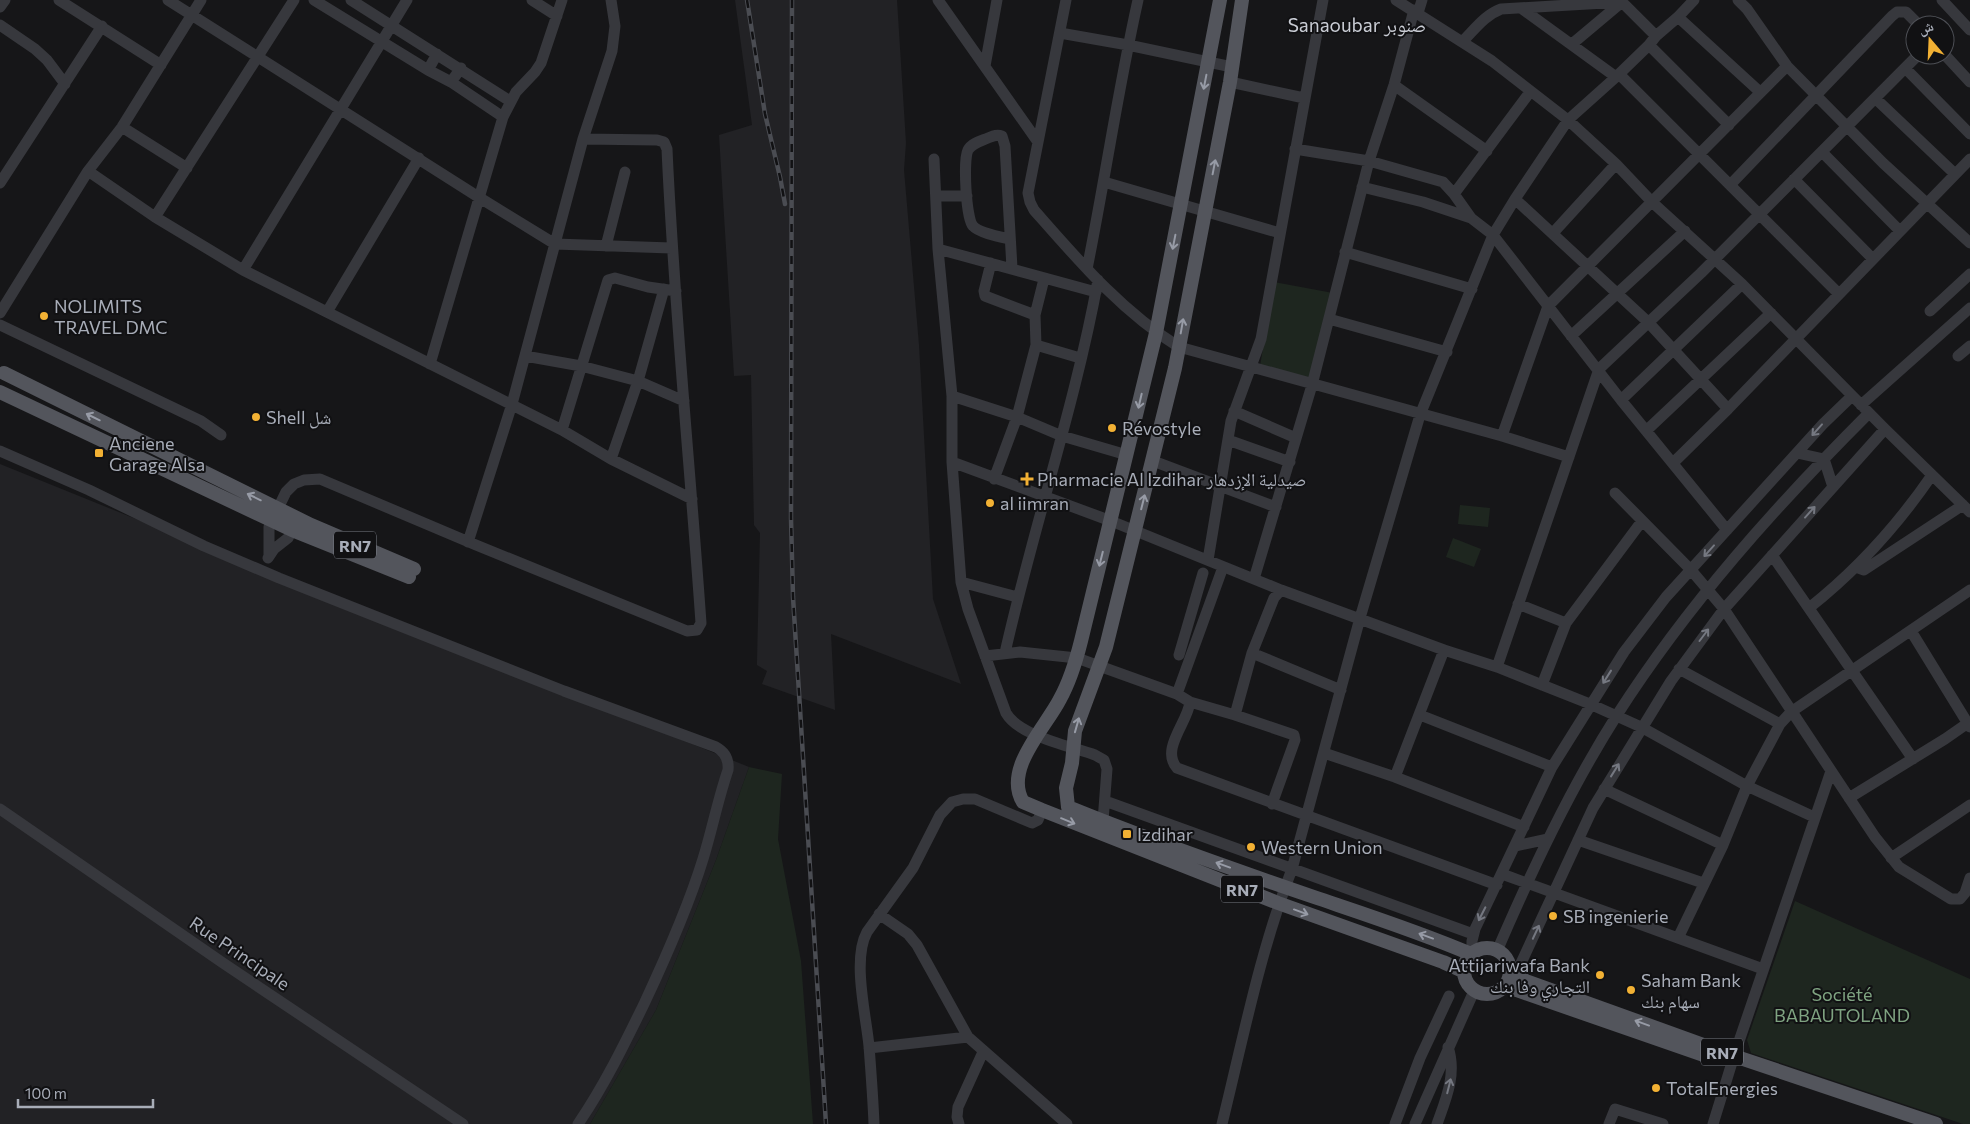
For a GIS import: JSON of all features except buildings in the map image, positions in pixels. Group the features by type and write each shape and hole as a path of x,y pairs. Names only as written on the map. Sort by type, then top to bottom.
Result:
{"main road":[{"path":"1037,735 1061,698 1077,658 1156,333 1220,0"},
{"path":"1074,747 1077,724 1100,666 1135,531 1179,347 1230,82 1242,0"},
{"name":"RN7","path":"2,368 3,383 0,390 295,524 412,573"},
{"name":"RN7","path":"2,368 274,514"},
{"name":"RN7","path":"1037,735 1020,769 1018,789 1023,802 1278,904 1464,971"},
{"name":"RN7","path":"1074,747 1071,771 1066,788 1068,807 1472,954"},
{"path":"1482,949 1497,951 1507,960 1510,978 1501,990 1490,994 1474,991 1468,985 1464,971 1466,962 1472,954 1482,949"},
{"name":"RN7","path":"1510,978 1912,1124"},
{"name":"RN7","path":"1732,1060 1936,1124"}],"street":[{"path":"0,7 5,0"},
{"path":"59,0 161,65"},
{"path":"168,0 555,244 671,248"},
{"path":"0,313 88,171 122,128 201,0"},
{"path":"155,217 294,0"},
{"path":"314,0 381,42 451,82 503,117"},
{"path":"351,0 510,100"},
{"path":"243,270 407,0"},
{"path":"532,0 557,16"},
{"path":"430,364 503,117 510,100 541,63 562,0"},
{"path":"468,542 512,404 583,139 612,51 615,26 611,0"},
{"path":"938,0 1038,142"},
{"path":"985,66 997,0"},
{"path":"1066,0 1028,193 1034,210 1087,269 1097,286 1156,333 1179,347 1420,415 1502,436 1569,457"},
{"path":"1087,269 1128,44 1138,0"},
{"path":"1208,560 1234,411 1261,339 1323,0"},
{"path":"1396,0 1464,41 1568,120 1616,164 1652,202 1742,284 1884,429 1967,508 1864,570 1856,567"},
{"path":"1254,579 1312,385 1369,162 1416,12 1422,0"},
{"path":"1222,1124 1278,904 1292,869 1360,618 1420,415 1493,235 1568,120 1617,76 1694,0"},
{"path":"1738,0 1747,9 1787,66 1927,204 1970,243"},
{"path":"1942,0 1970,30"},
{"path":"1464,41 1492,12 1501,9 1622,2"},
{"path":"1622,2 1652,40 1729,125"},
{"path":"1572,44 1622,2"},
{"path":"1521,8 1617,76 1731,184 1839,294"},
{"path":"1731,184 1897,12 1906,12 1909,15"},
{"path":"1678,17 1760,92"},
{"path":"0,183 102,26"},
{"path":"1,30 34,49 47,60 65,84"},
{"path":"1060,33 1128,44 1232,67"},
{"path":"428,70 438,54"},
{"path":"1497,667 1599,369 1715,259 1908,65"},
{"path":"1954,65 1970,82"},
{"path":"1502,436 1548,306 1787,66"},
{"path":"451,82 461,68"},
{"path":"1905,68 1970,134"},
{"path":"1230,82 1304,98"},
{"path":"1394,86 1487,151"},
{"path":"1454,194 1530,92"},
{"path":"1876,98 1956,174"},
{"path":"122,128 187,168"},
{"path":"1010,239 976,229 972,225 967,196 967,151 977,142 996,135 1002,136 1004,140 1012,268"},
{"path":"269,556 268,531 274,514 286,492 294,484 309,479 320,479 468,542 687,631 697,630 701,623 692,499 684,401 670,290 671,248 667,149 664,142 657,140 583,139"},
{"path":"1296,149 1369,162 1443,182 1471,218 1493,235 1599,369 1621,400 1727,530"},
{"path":"1822,152 1900,231"},
{"path":"327,312 419,158"},
{"path":"1673,463 1728,409 1970,159"},
{"path":"934,160 938,249 952,396 952,462 964,595 1008,717 1019,727 1100,757 1106,764 1104,821"},
{"path":"1553,233 1616,164"},
{"path":"88,171 155,217 243,270 512,404 562,430 611,459 692,499"},
{"path":"606,246 625,172"},
{"path":"1794,179 1873,259"},
{"path":"1104,182 1280,233"},
{"path":"1362,187 1423,202 1471,218"},
{"path":"1008,189 1028,193"},
{"path":"936,196 967,196"},
{"path":"1515,199 1648,322 1728,409"},
{"path":"1571,336 1685,231"},
{"path":"938,249 1012,268 1044,279 1097,286"},
{"path":"1345,252 1472,289"},
{"path":"991,263 984,291 985,296 1035,316"},
{"path":"1930,311 1970,274"},
{"path":"562,430 608,280 615,278 670,290"},
{"path":"994,478 1017,418 1036,345 1035,316 1044,279"},
{"path":"1621,400 1742,284"},
{"path":"1004,653 1017,597 1062,436 1097,286"},
{"path":"611,459 670,290"},
{"path":"1497,951 1548,839 1616,716 1660,652 1707,590 1770,517 1824,459 1865,409 1970,308"},
{"path":"1647,430 1771,313"},
{"path":"1329,319 1447,352"},
{"path":"2,330 201,421 221,435"},
{"path":"1036,345 1080,358"},
{"path":"1958,356 1970,346"},
{"path":"526,356 581,366 638,381 684,401"},
{"path":"952,396 1017,418 1062,436 1127,455"},
{"path":"1472,954 1473,934 1552,767 1590,704 1641,627 1797,453 1852,396"},
{"path":"1234,411 1296,438"},
{"path":"1510,978 1554,893 1604,789 1679,669 1724,609 1884,429"},
{"path":"1228,440 1290,462"},
{"path":"0,451 262,571 572,694 716,747 726,756 728,770 703,859 664,962 618,1058 601,1089 578,1124"},
{"path":"1797,453 1824,459"},
{"path":"1824,459 1832,487"},
{"path":"1152,461 1276,507"},
{"path":"952,462 1111,521 1280,590 1444,650 1497,667 1590,704 1641,728 1747,786 1814,817"},
{"path":"1810,608 1856,567 1898,522 1932,475"},
{"path":"1615,493 1691,570 1724,609 1830,771 1899,867 1951,899 1960,899 1965,893 1970,878"},
{"path":"1542,685 1566,624 1642,521"},
{"path":"262,571 269,556 276,547 288,538 295,524"},
{"path":"1772,555 1913,759"},
{"path":"1177,694 1223,568"},
{"path":"1179,655 1204,573"},
{"path":"962,582 1017,597"},
{"path":"1235,715 1252,653 1274,598 1280,590"},
{"path":"1678,938 1723,845 1747,786 1780,724 1791,712 1970,590"},
{"path":"1518,604 1566,624"},
{"path":"1192,610 1206,614"},
{"path":"1849,798 1969,725 1911,631"},
{"path":"1395,777 1444,650"},
{"path":"986,656 1004,653 1032,653 1077,658 1177,694 1190,702 1294,735 1295,740 1272,804"},
{"path":"1252,653 1340,690"},
{"path":"1679,669 1780,724"},
{"path":"1190,702 1173,746 1173,763 1177,768 1497,885"},
{"path":"1420,715 1552,767"},
{"path":"1324,752 1395,777 1524,827"},
{"path":"1713,1124 1732,1060 1830,771"},
{"path":"1604,789 1723,845"},
{"path":"874,1124 869,1048 860,964 862,940 878,914 913,868 940,815 952,802 963,799 975,799 1032,823 1038,820 1042,810"},
{"path":"1105,801 1473,934"},
{"path":"1891,858 1970,805"},
{"name":"Rue Principale","path":"0,809 223,963 463,1124"},
{"path":"1515,846 1548,839"},
{"path":"1578,840 1703,883"},
{"path":"1502,874 1763,969"},
{"path":"878,914 908,934 917,944 968,1037 1067,1124"},
{"path":"1415,1124 1474,991"},
{"path":"1395,1124 1420,1058 1449,996"},
{"path":"869,1048 968,1037"},
{"path":"1437,1124 1452,1076 1452,1062 1448,1047"},
{"path":"959,1124 957,1117 958,1107 983,1052"},
{"path":"1420,1058 1439,1068"},
{"path":"1609,1124 1615,1110 1663,1124"}],"shaded area":[{"path":"735,0 897,0 906,143 904,170 919,345 933,599 961,684 831,634 835,710 762,684 767,671 757,665 760,533 754,525 751,375 734,376 719,135 752,125"},
{"path":"0,464 749,767 716,860 656,1010 590,1124 0,1124"}],"green space":[{"path":"1274,282 1333,293 1309,384 1260,366"},
{"path":"1460,505 1490,508 1488,527 1458,524"},
{"path":"1453,538 1481,549 1474,567 1446,557"},
{"path":"749,767 782,774 778,839 801,961 813,1124 590,1124 656,1010 716,860"},
{"name":"Société BABAUTOLAND","path":"1795,901 1970,979 1970,1124 1963,1124 1751,1053 1747,1040"}],"railway":[{"path":"747,0 765,114 785,204"},
{"path":"792,0 791,518 793,597 826,1124"}],"place":[{"name":"NOLIMITS TRAVEL DMC","path":"44,316"},
{"name":"Shell شل","path":"256,417"},
{"name":"Révostyle","path":"1112,428"},
{"name":"Anciene Garage Alsa","path":"99,453"},
{"name":"Pharmacie Al Izdihar صيدلية الإزدهار","path":"1027,479"},
{"name":"al iimran","path":"990,503"},
{"name":"Izdihar","path":"1127,834"},
{"name":"Western Union","path":"1251,847"},
{"name":"SB ingenierie","path":"1553,916"},
{"name":"Attijariwafa Bank التجاري وفا بنك","path":"1600,975"},
{"name":"Saham Bank سهام بنك","path":"1631,990"},
{"name":"TotalEnergies","path":"1656,1088"}],"district":[{"name":"Sanaoubar صنوبر","path":"1357,24"}]}
